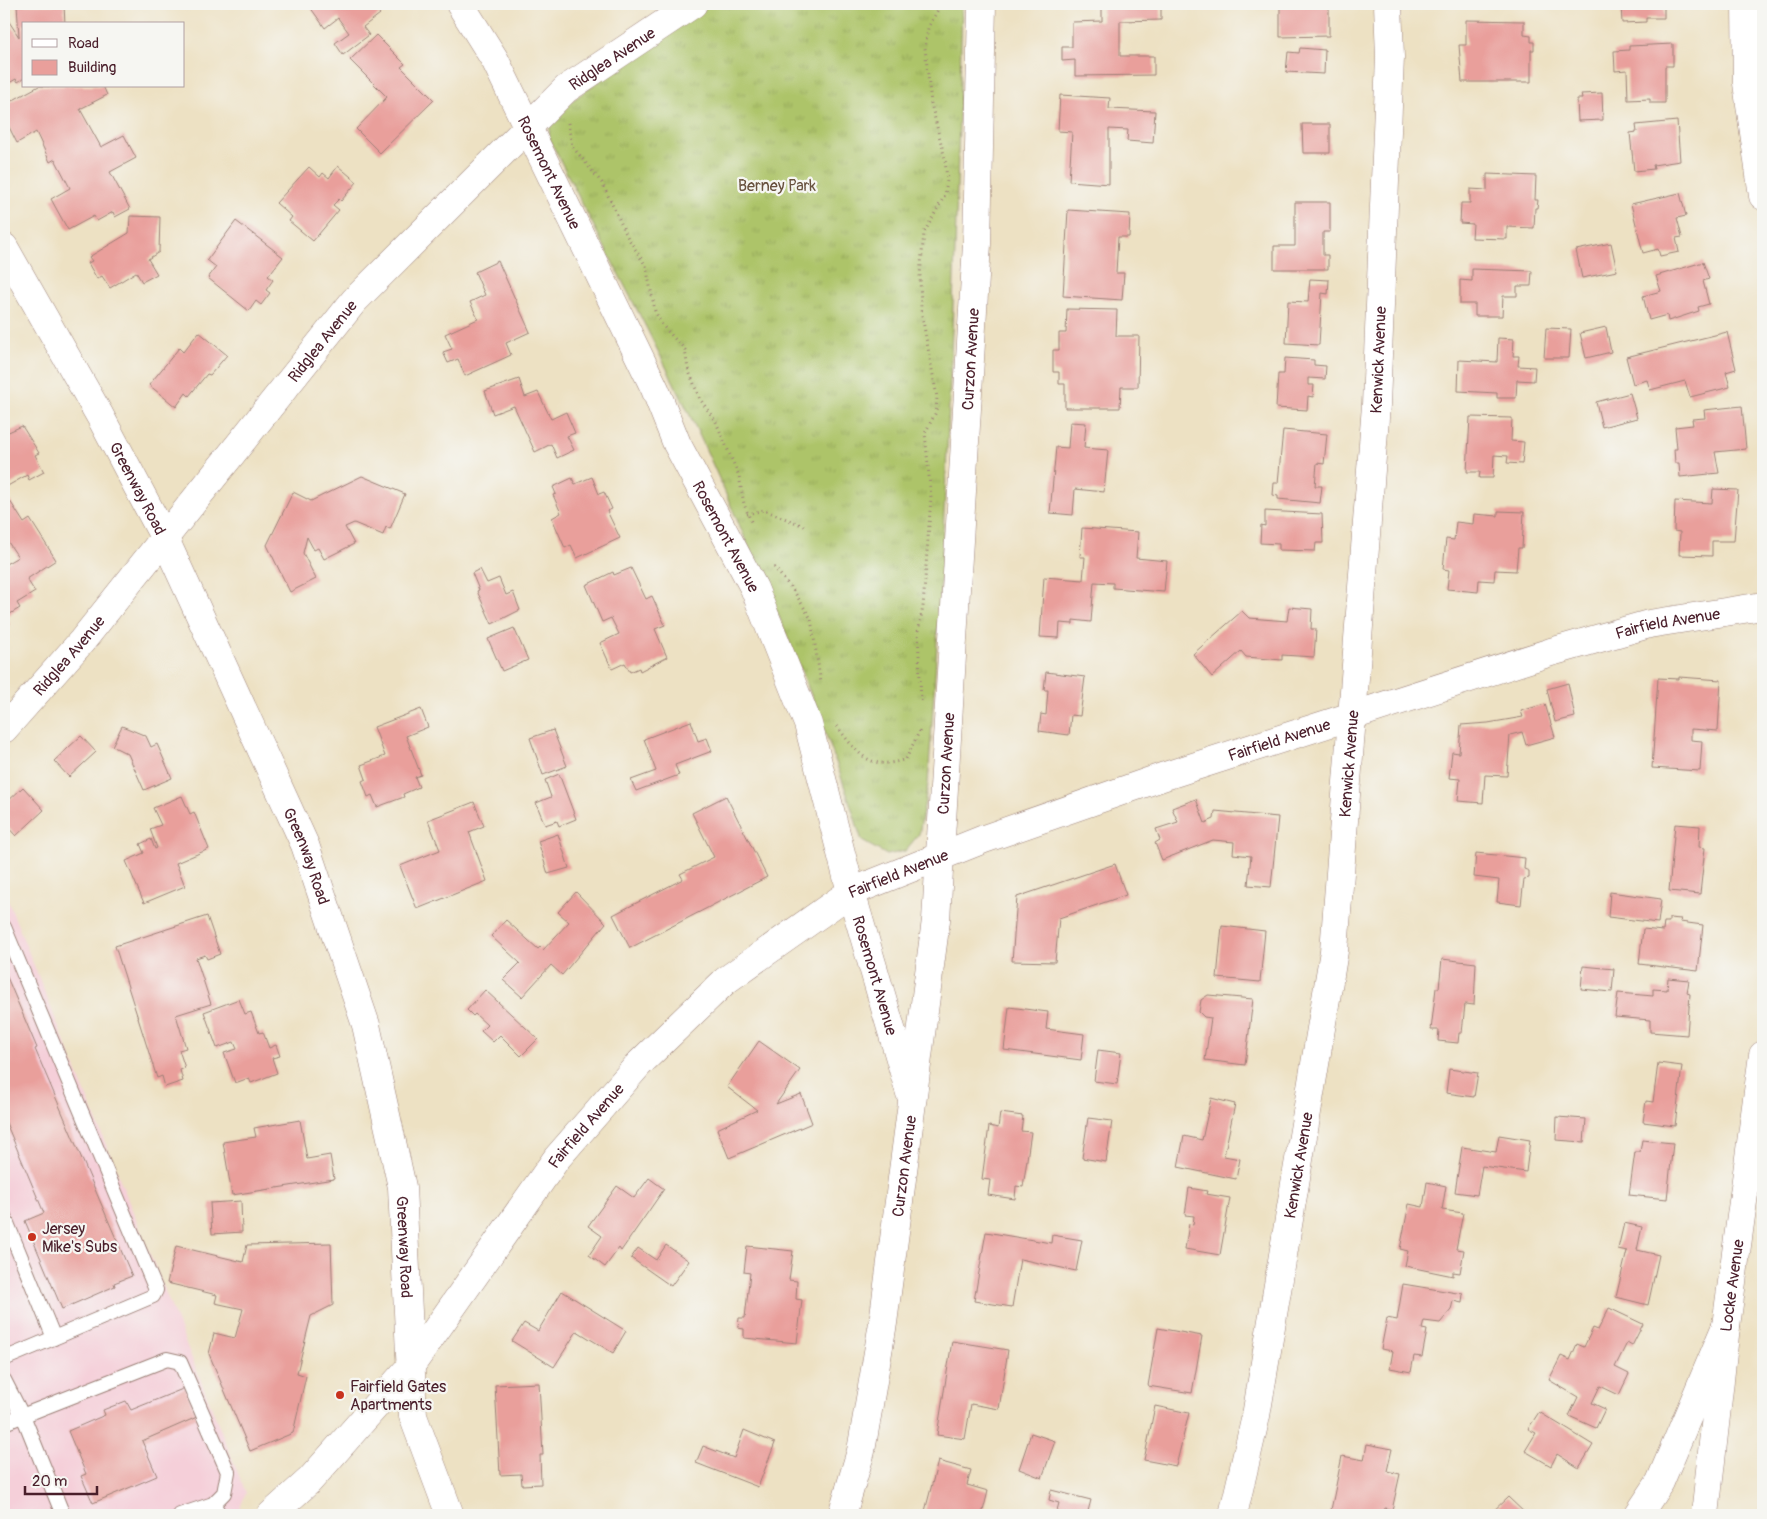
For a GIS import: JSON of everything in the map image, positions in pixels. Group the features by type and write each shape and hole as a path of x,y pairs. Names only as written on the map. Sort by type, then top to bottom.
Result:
{"street":[{"name":"Rosemont Avenue","path":"460,4 495,60 655,389 677,444 754,588 808,724 851,892 912,1101"},
{"name":"Ridglea Avenue","path":"4,729 82,641 354,301 566,89 693,4"},
{"name":"Curzon Avenue","path":"842,1515 861,1451 883,1323 936,920 977,244 982,4"},
{"name":"Kenwick Avenue","path":"1233,1515 1256,1416 1334,951 1376,405 1390,57 1388,4"},
{"path":"1746,4 1747,84 1763,196"},
{"name":"Greenway Road","path":"4,247 100,416 164,537 305,845 366,1025 402,1188 413,1416 450,1515"},
{"name":"Fairfield Avenue","path":"271,1515 310,1480 410,1367 557,1158 639,1064 725,981 851,892 939,856 1165,776 1551,652 1649,624 1763,606"},
{"name":"Locke Avenue","path":"1705,1515 1726,1326 1763,1055"},
{"path":"1638,1515 1660,1482 1726,1326"}],"lane":[{"path":"4,927 156,1290 153,1296 4,1359"},
{"path":"4,1216 54,1338"},
{"path":"4,1423 167,1359 180,1362 228,1472 224,1493 217,1509 180,1515"},
{"path":"4,1380 23,1416 63,1515"}],"path":[{"path":"921,710 918,632 923,607 931,497 925,433 936,412 937,396 921,310 920,276 924,233 945,195 947,180 945,159 931,103 925,48 928,28 941,4"},
{"path":"567,117 572,146 602,183 628,238 646,266 655,311 662,325 685,350 688,369 700,400 716,422 739,476 754,530"},
{"path":"722,527 748,514 764,510 804,526"},
{"path":"768,560 795,593 811,619 822,692"},
{"path":"833,722 859,755 879,764 893,764 906,759 921,728"}],"shaded area":[{"path":"4,891 246,1493 237,1515 4,1515"}],"green space":[{"name":"Berney Park","path":"703,4 962,4 949,394 928,784 919,834 905,851 887,855 862,841 838,767 811,695 782,623 716,472 663,361 549,138 550,122 565,106"}],"building":[{"path":"314,4 372,4 380,14 363,27 369,35 343,55 335,43 349,33 338,18 325,28 310,7"},
{"path":"1102,4 1161,4 1161,20 1120,21 1120,56 1154,56 1154,75 1075,76 1075,60 1062,61 1062,47 1072,47 1072,22 1102,21"},
{"path":"1280,4 1329,4 1329,36 1280,37"},
{"path":"1621,4 1664,4 1664,18 1646,18 1646,22 1622,23"},
{"path":"17,5 64,5 65,22 22,22 22,79 18,82 16,79 4,86 4,14 19,37"},
{"path":"1466,20 1524,21 1524,35 1531,36 1531,42 1534,42 1534,50 1531,50 1531,82 1462,82 1459,45 1466,45"},
{"path":"376,35 405,64 401,67 434,100 380,153 356,129 387,97 350,60"},
{"path":"1673,44 1673,66 1665,66 1665,103 1650,103 1650,99 1628,100 1627,70 1615,71 1614,51 1629,50 1629,46"},
{"path":"1300,48 1325,50 1324,74 1286,72 1288,52 1299,53"},
{"path":"35,88 104,88 107,95 80,109 101,147 124,135 136,158 110,172 130,209 115,217 113,212 97,221 94,216 68,230 51,199 70,188 55,159 50,162 36,132 17,143 4,117 4,112 6,111 4,105"},
{"path":"1602,93 1603,120 1578,121 1577,99 1582,99 1581,94"},
{"path":"1060,95 1110,98 1109,109 1155,111 1153,143 1127,141 1128,130 1109,129 1109,184 1069,181 1072,132 1058,131"},
{"path":"1677,121 1680,161 1653,165 1654,169 1634,171 1630,133 1637,132 1636,125"},
{"path":"1302,124 1330,124 1330,153 1303,153"},
{"path":"338,166 357,182 341,201 339,199 333,205 339,210 313,241 289,221 292,217 276,203 309,167 320,177 323,173 329,178"},
{"path":"1487,174 1536,176 1535,200 1538,200 1537,208 1535,208 1534,228 1507,227 1507,239 1472,238 1473,224 1460,223 1461,203 1470,203 1470,189 1487,190"},
{"path":"1680,193 1686,216 1677,218 1682,237 1676,238 1679,252 1660,256 1658,249 1643,253 1631,204"},
{"path":"1295,202 1330,202 1330,232 1323,232 1323,255 1328,255 1328,269 1274,269 1274,246 1295,246"},
{"path":"1068,210 1130,214 1129,237 1118,237 1116,273 1124,273 1122,300 1063,296"},
{"path":"130,216 160,217 159,252 148,259 157,274 142,282 136,272 110,288 102,276 97,279 88,263 92,261 89,257 129,233"},
{"path":"236,221 283,257 268,276 273,280 266,290 270,293 261,305 256,301 249,311 208,278 216,267 207,260"},
{"path":"1611,243 1617,271 1582,278 1576,250"},
{"path":"498,261 530,332 506,343 511,355 465,376 458,359 448,363 443,352 452,349 445,334 478,319 470,302 485,295 475,272"},
{"path":"1703,262 1709,279 1703,281 1709,304 1698,307 1699,311 1668,321 1667,315 1649,320 1643,296 1661,291 1656,276"},
{"path":"1472,269 1532,271 1531,286 1517,286 1517,296 1503,296 1502,316 1475,316 1475,304 1460,304 1460,280 1472,281"},
{"path":"1310,279 1329,280 1328,294 1322,293 1319,345 1286,343 1288,301 1308,302"},
{"path":"1067,309 1117,310 1116,336 1139,336 1138,387 1121,387 1120,408 1065,408 1065,384 1059,384 1059,372 1053,372 1053,350 1059,350 1059,333 1066,333"},
{"path":"1606,327 1611,352 1586,358 1580,333"},
{"path":"1546,328 1571,329 1569,358 1544,358"},
{"path":"199,332 227,355 210,375 207,374 189,396 186,393 176,407 149,385 179,348 183,352"},
{"path":"1727,332 1736,369 1726,372 1730,387 1690,397 1685,381 1650,390 1647,380 1633,384 1626,357"},
{"path":"1498,338 1514,339 1513,356 1519,356 1518,366 1535,367 1534,381 1517,380 1516,398 1497,398 1497,393 1458,391 1459,360 1497,362"},
{"path":"1285,358 1314,360 1314,365 1326,366 1325,379 1308,378 1308,385 1314,385 1313,397 1308,396 1307,410 1276,408 1278,374 1284,374"},
{"path":"519,379 525,397 538,392 551,419 566,412 575,433 567,436 574,450 557,458 551,444 535,452 514,406 493,414 485,391"},
{"path":"1630,393 1637,418 1602,427 1596,402"},
{"path":"1742,406 1746,449 1715,452 1719,473 1680,477 1679,463 1675,463 1674,449 1677,449 1675,427 1693,425 1692,419 1705,418 1704,410"},
{"path":"1470,417 1512,418 1511,441 1524,442 1522,464 1507,463 1508,456 1494,455 1493,478 1479,478 1480,472 1467,472"},
{"path":"1070,422 1086,423 1084,448 1108,450 1104,492 1075,489 1073,515 1050,513 1056,447 1068,448"},
{"path":"22,426 39,453 35,455 44,472 29,480 27,475 4,488 4,434"},
{"path":"1283,430 1327,434 1324,464 1317,463 1315,486 1322,486 1320,503 1278,499 1278,496 1273,495 1274,483 1278,483"},
{"path":"362,476 405,494 390,529 386,527 383,535 354,523 345,527 354,544 324,559 318,548 314,550 307,537 303,553 316,579 290,592 267,545 293,492 311,501"},
{"path":"592,477 599,494 604,492 612,509 607,511 620,538 577,558 571,545 565,548 552,518 561,513 553,495 556,494 553,487 572,478 575,484"},
{"path":"1713,489 1738,490 1734,541 1712,541 1712,556 1679,555 1680,532 1674,531 1675,501 1712,503"},
{"path":"10,501 24,523 30,519 56,560 27,579 35,592 17,603 20,608 5,617 10,624 4,628 4,565 18,557 8,542 4,545 4,505"},
{"path":"1265,511 1322,514 1323,543 1316,543 1315,551 1279,550 1279,544 1260,543 1261,525 1265,526"},
{"path":"1498,511 1524,512 1522,548 1518,548 1516,571 1495,570 1494,581 1479,580 1478,592 1447,589 1449,570 1443,569 1446,539 1454,540 1456,522 1473,524 1474,514 1498,516"},
{"path":"1082,528 1138,532 1136,558 1167,561 1164,592 1113,588 1113,583 1094,582 1091,622 1073,620 1073,624 1060,623 1059,638 1040,637 1044,577 1083,580 1085,557 1080,557"},
{"path":"631,568 646,599 652,596 665,625 655,629 667,657 640,671 639,668 630,672 625,663 612,669 600,643 619,634 611,618 602,622 586,585 613,572 614,575"},
{"path":"480,569 487,583 499,578 506,595 513,592 520,610 492,624 477,591 479,590 472,573"},
{"path":"1289,607 1312,609 1311,629 1316,629 1314,657 1282,655 1282,660 1246,657 1241,651 1212,677 1193,654 1242,611 1249,618 1287,621"},
{"path":"514,628 528,660 502,671 488,639"},
{"path":"1046,672 1085,677 1080,716 1071,715 1069,735 1039,731 1041,714 1046,715 1048,690 1044,690"},
{"path":"1679,677 1721,680 1718,731 1691,729 1691,740 1702,741 1700,771 1652,768 1658,678 1679,679"},
{"path":"1568,683 1575,717 1555,722 1547,689"},
{"path":"1545,704 1555,737 1526,745 1522,732 1510,735 1507,776 1485,775 1483,803 1458,801 1460,779 1449,778 1452,752 1459,753 1461,725 1523,717 1521,711"},
{"path":"421,709 428,727 406,736 421,775 415,777 419,787 403,794 404,797 377,807 372,795 368,797 362,781 366,779 361,765 385,756 374,727"},
{"path":"691,721 698,741 707,738 712,751 675,765 679,775 636,791 631,780 656,771 644,739"},
{"path":"122,726 146,736 151,747 157,744 172,778 144,790 128,754 112,746"},
{"path":"553,730 567,766 543,775 530,738"},
{"path":"81,736 96,752 69,777 54,761"},
{"path":"559,774 576,819 559,826 557,821 545,825 536,803 551,797 545,780"},
{"path":"23,787 44,810 16,836 4,823 4,805"},
{"path":"182,796 190,814 194,812 209,849 176,863 185,886 144,903 126,861 144,853 140,844 151,839 155,849 157,848 150,829 161,825 153,808"},
{"path":"726,796 767,877 630,948 613,915 683,879 680,874 714,857 692,813"},
{"path":"1196,799 1205,823 1214,819 1215,811 1278,817 1271,887 1248,885 1251,856 1233,854 1234,842 1213,840 1162,860 1155,843 1160,840 1156,829 1178,822 1172,808"},
{"path":"474,802 484,826 469,832 487,881 417,909 400,866 440,850 428,820"},
{"path":"1675,824 1700,826 1699,847 1705,848 1700,894 1669,891"},
{"path":"558,834 569,868 548,874 538,841"},
{"path":"1476,853 1525,858 1524,869 1529,871 1529,878 1524,879 1521,905 1497,902 1499,880 1474,877"},
{"path":"1115,864 1126,895 1059,918 1055,962 1012,961 1017,897"},
{"path":"576,892 606,923 562,975 551,965 522,997 503,980 520,963 491,936 506,920 538,949 540,947 543,950 569,922 558,912"},
{"path":"1610,892 1661,899 1658,923 1608,917"},
{"path":"207,916 220,954 207,959 205,955 196,958 211,1004 176,1015 186,1048 179,1050 185,1068 180,1070 183,1081 165,1087 162,1076 157,1078 115,946"},
{"path":"1669,918 1681,919 1680,922 1703,925 1698,971 1639,964 1643,929 1663,931 1664,922 1669,922"},
{"path":"1222,926 1265,931 1260,982 1217,978"},
{"path":"1442,959 1476,963 1474,1005 1465,1004 1462,1033 1459,1033 1458,1043 1438,1041 1439,1030 1431,1030"},
{"path":"1583,966 1614,969 1612,992 1581,989"},
{"path":"4,970 37,1048 35,1049 132,1276 114,1283 115,1286 62,1309 25,1221 44,1213 4,1118"},
{"path":"1668,978 1689,980 1687,993 1690,994 1687,1035 1650,1032 1650,1020 1615,1017 1618,993 1653,996 1653,989 1667,990"},
{"path":"485,990 538,1039 521,1056 500,1035 493,1042 481,1031 487,1025 475,1014 473,1016 467,1010"},
{"path":"1208,995 1253,999 1245,1065 1205,1060 1211,1018 1204,1017 1199,1012 1201,1000"},
{"path":"239,999 245,1014 251,1012 259,1033 263,1032 269,1048 276,1045 280,1056 272,1058 277,1073 251,1083 249,1078 235,1083 224,1053 237,1049 234,1042 217,1048 204,1012"},
{"path":"1009,1007 1048,1012 1046,1029 1084,1034 1081,1060 1004,1050"},
{"path":"759,1041 800,1070 776,1104 801,1094 812,1123 729,1158 717,1129 757,1110 727,1087"},
{"path":"1098,1050 1121,1053 1117,1084 1094,1081"},
{"path":"1658,1063 1682,1066 1675,1126 1643,1122 1646,1101 1653,1102"},
{"path":"1449,1069 1478,1073 1474,1097 1446,1093"},
{"path":"1211,1098 1235,1104 1224,1156 1240,1159 1236,1179 1178,1167 1184,1136 1202,1140"},
{"path":"1000,1113 1023,1116 1021,1131 1031,1132 1023,1187 1016,1186 1015,1199 988,1195 990,1180 982,1179 989,1126 998,1128"},
{"path":"1557,1117 1586,1119 1584,1142 1556,1140"},
{"path":"1088,1118 1112,1121 1106,1162 1082,1158"},
{"path":"300,1120 307,1159 330,1155 334,1179 232,1195 223,1142 256,1137 254,1128"},
{"path":"1499,1135 1530,1140 1526,1172 1482,1166 1477,1195 1455,1192 1462,1147 1496,1152"},
{"path":"1642,1140 1673,1143 1667,1199 1629,1195 1635,1152 1640,1152"},
{"path":"649,1178 664,1189 621,1251 619,1248 605,1267 589,1255 602,1236 588,1226 617,1186 634,1198"},
{"path":"1427,1182 1446,1186 1442,1210 1463,1213 1456,1249 1464,1250 1460,1273 1453,1272 1453,1276 1405,1266 1408,1251 1400,1249 1409,1204 1423,1207"},
{"path":"1189,1188 1207,1191 1206,1194 1230,1198 1220,1255 1185,1249 1189,1224 1193,1225 1194,1216 1185,1215"},
{"path":"241,1201 242,1232 212,1234 210,1203"},
{"path":"1624,1223 1642,1227 1637,1250 1659,1255 1648,1305 1616,1297 1627,1251 1618,1249"},
{"path":"986,1232 1051,1243 1052,1235 1082,1240 1076,1271 1020,1259 1012,1307 974,1301"},
{"path":"331,1243 333,1305 311,1316 297,1373 306,1376 293,1433 250,1451 209,1354 214,1333 235,1338 243,1309 215,1303 217,1295 167,1283 176,1246 243,1262 247,1245"},
{"path":"666,1245 689,1261 671,1286 631,1258 638,1248 656,1260"},
{"path":"747,1246 793,1251 789,1280 797,1281 796,1299 802,1300 797,1343 744,1338 744,1329 738,1328 739,1318 745,1318 750,1273 744,1272"},
{"path":"1403,1284 1463,1294 1462,1303 1453,1301 1451,1310 1440,1323 1424,1321 1422,1329 1427,1330 1422,1357 1414,1356 1411,1372 1390,1368 1393,1351 1381,1349 1387,1318 1397,1320"},
{"path":"562,1291 626,1331 613,1353 577,1331 554,1367 512,1341 524,1323 538,1331"},
{"path":"1609,1308 1643,1324 1632,1346 1627,1343 1615,1367 1629,1374 1619,1395 1600,1386 1592,1403 1605,1409 1596,1428 1569,1416 1578,1397 1549,1380 1561,1356 1570,1360 1577,1344 1584,1347 1593,1328 1598,1330"},
{"path":"1158,1328 1202,1336 1192,1393 1148,1386"},
{"path":"952,1341 1008,1350 999,1409 971,1404 965,1439 937,1435"},
{"path":"539,1383 543,1455 540,1455 541,1484 522,1485 521,1474 500,1475 495,1385"},
{"path":"185,1388 197,1417 142,1441 157,1476 93,1503 81,1476 86,1474 68,1431 105,1415 103,1410 126,1401 131,1410"},
{"path":"1155,1406 1189,1413 1176,1466 1144,1460"},
{"path":"1539,1412 1593,1445 1579,1468 1557,1454 1551,1466 1525,1451 1536,1433 1528,1429"},
{"path":"744,1430 775,1443 758,1487 696,1463 703,1446 734,1458"},
{"path":"1031,1433 1055,1441 1042,1478 1019,1469"},
{"path":"1367,1444 1392,1449 1387,1471 1400,1474 1392,1510 1385,1508 1384,1515 1330,1515 1342,1456 1364,1460"},
{"path":"938,1461 971,1470 967,1485 988,1491 982,1515 924,1515"},
{"path":"1051,1490 1091,1500 1087,1515 1056,1514 1059,1503 1049,1500"},
{"path":"1508,1497 1527,1515 1489,1515"}],"place":[{"name":"Jersey Mike's Subs","path":"32,1237"},
{"name":"Fairfield Gates Apartments","path":"340,1395"}]}
